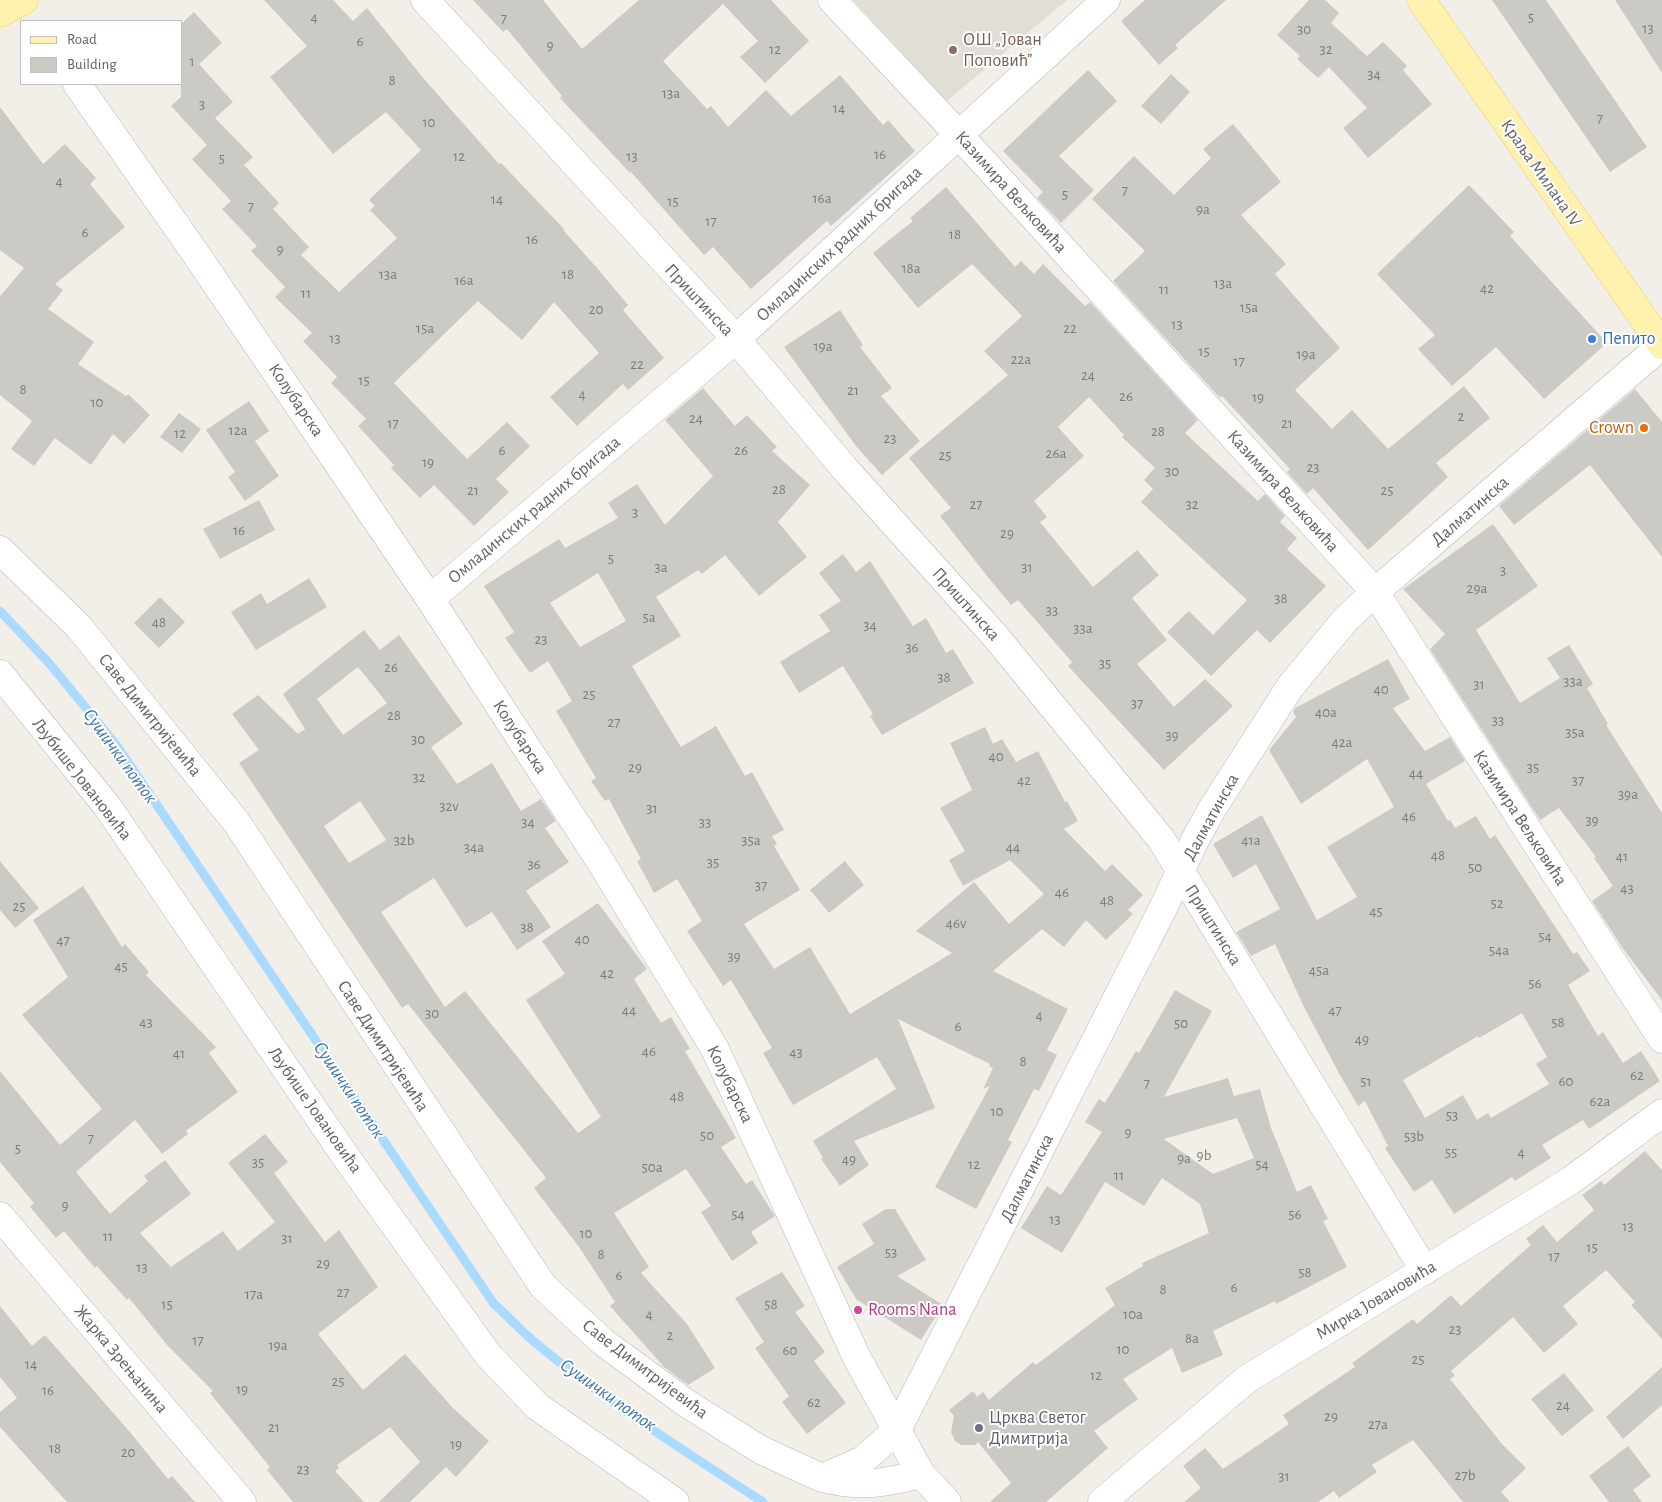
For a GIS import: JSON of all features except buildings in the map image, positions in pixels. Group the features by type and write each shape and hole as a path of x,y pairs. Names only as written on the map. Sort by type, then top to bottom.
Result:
{"main road":[{"path":"0,13 24,0"},
{"name":"Краља Милана IV","path":"1420,0 1662,345"}],"street":[{"name":"Приштинска","path":"425,0 736,339 845,469 1003,645 1161,839 1425,1271"},
{"name":"Казимира Вељковића","path":"832,0 959,135 1375,592 1662,1039"},
{"name":"Омладинских радних бригада","path":"430,599 736,339 1106,0"},
{"name":"Колубарска","path":"78,85 198,257 430,599 597,856 715,1049 857,1358 897,1430"},
{"name":"Далматинска","path":"897,1430 961,1307 1195,840 1212,809 1290,687 1346,619 1375,592 1662,345"},
{"name":"Саве Димитријевића","path":"0,550 79,627 237,823 543,1286 603,1342 686,1403 761,1450 822,1478 838,1482 881,1484 921,1474"},
{"name":"Љубише Јовановића","path":"0,674 107,806 348,1160 488,1355 538,1407 675,1502"},
{"name":"Мирка Јовановића","path":"1105,1501 1247,1379 1570,1181 1662,1113"},
{"name":"Жарка Зрењанина","path":"0,1216 242,1502"},
{"path":"822,1478 863,1460 897,1430 921,1474 947,1502"}],"shaded area":[{"name":"ОШ „Јован Поповић”","path":"853,0 1067,0 947,101"}],"waterway":[{"name":"Сушички поток","path":"0,611 49,663 117,746 494,1304 532,1340 592,1387 677,1446 763,1502"}],"place":[{"name":"ОШ „Јован Поповић”","path":"953,50"},
{"name":"Пепито","path":"1592,339"},
{"name":"Crown","path":"1644,428"},
{"name":"Rooms Nana","path":"858,1310"},
{"name":"Црква Светог Димитрија","path":"979,1428"}]}
